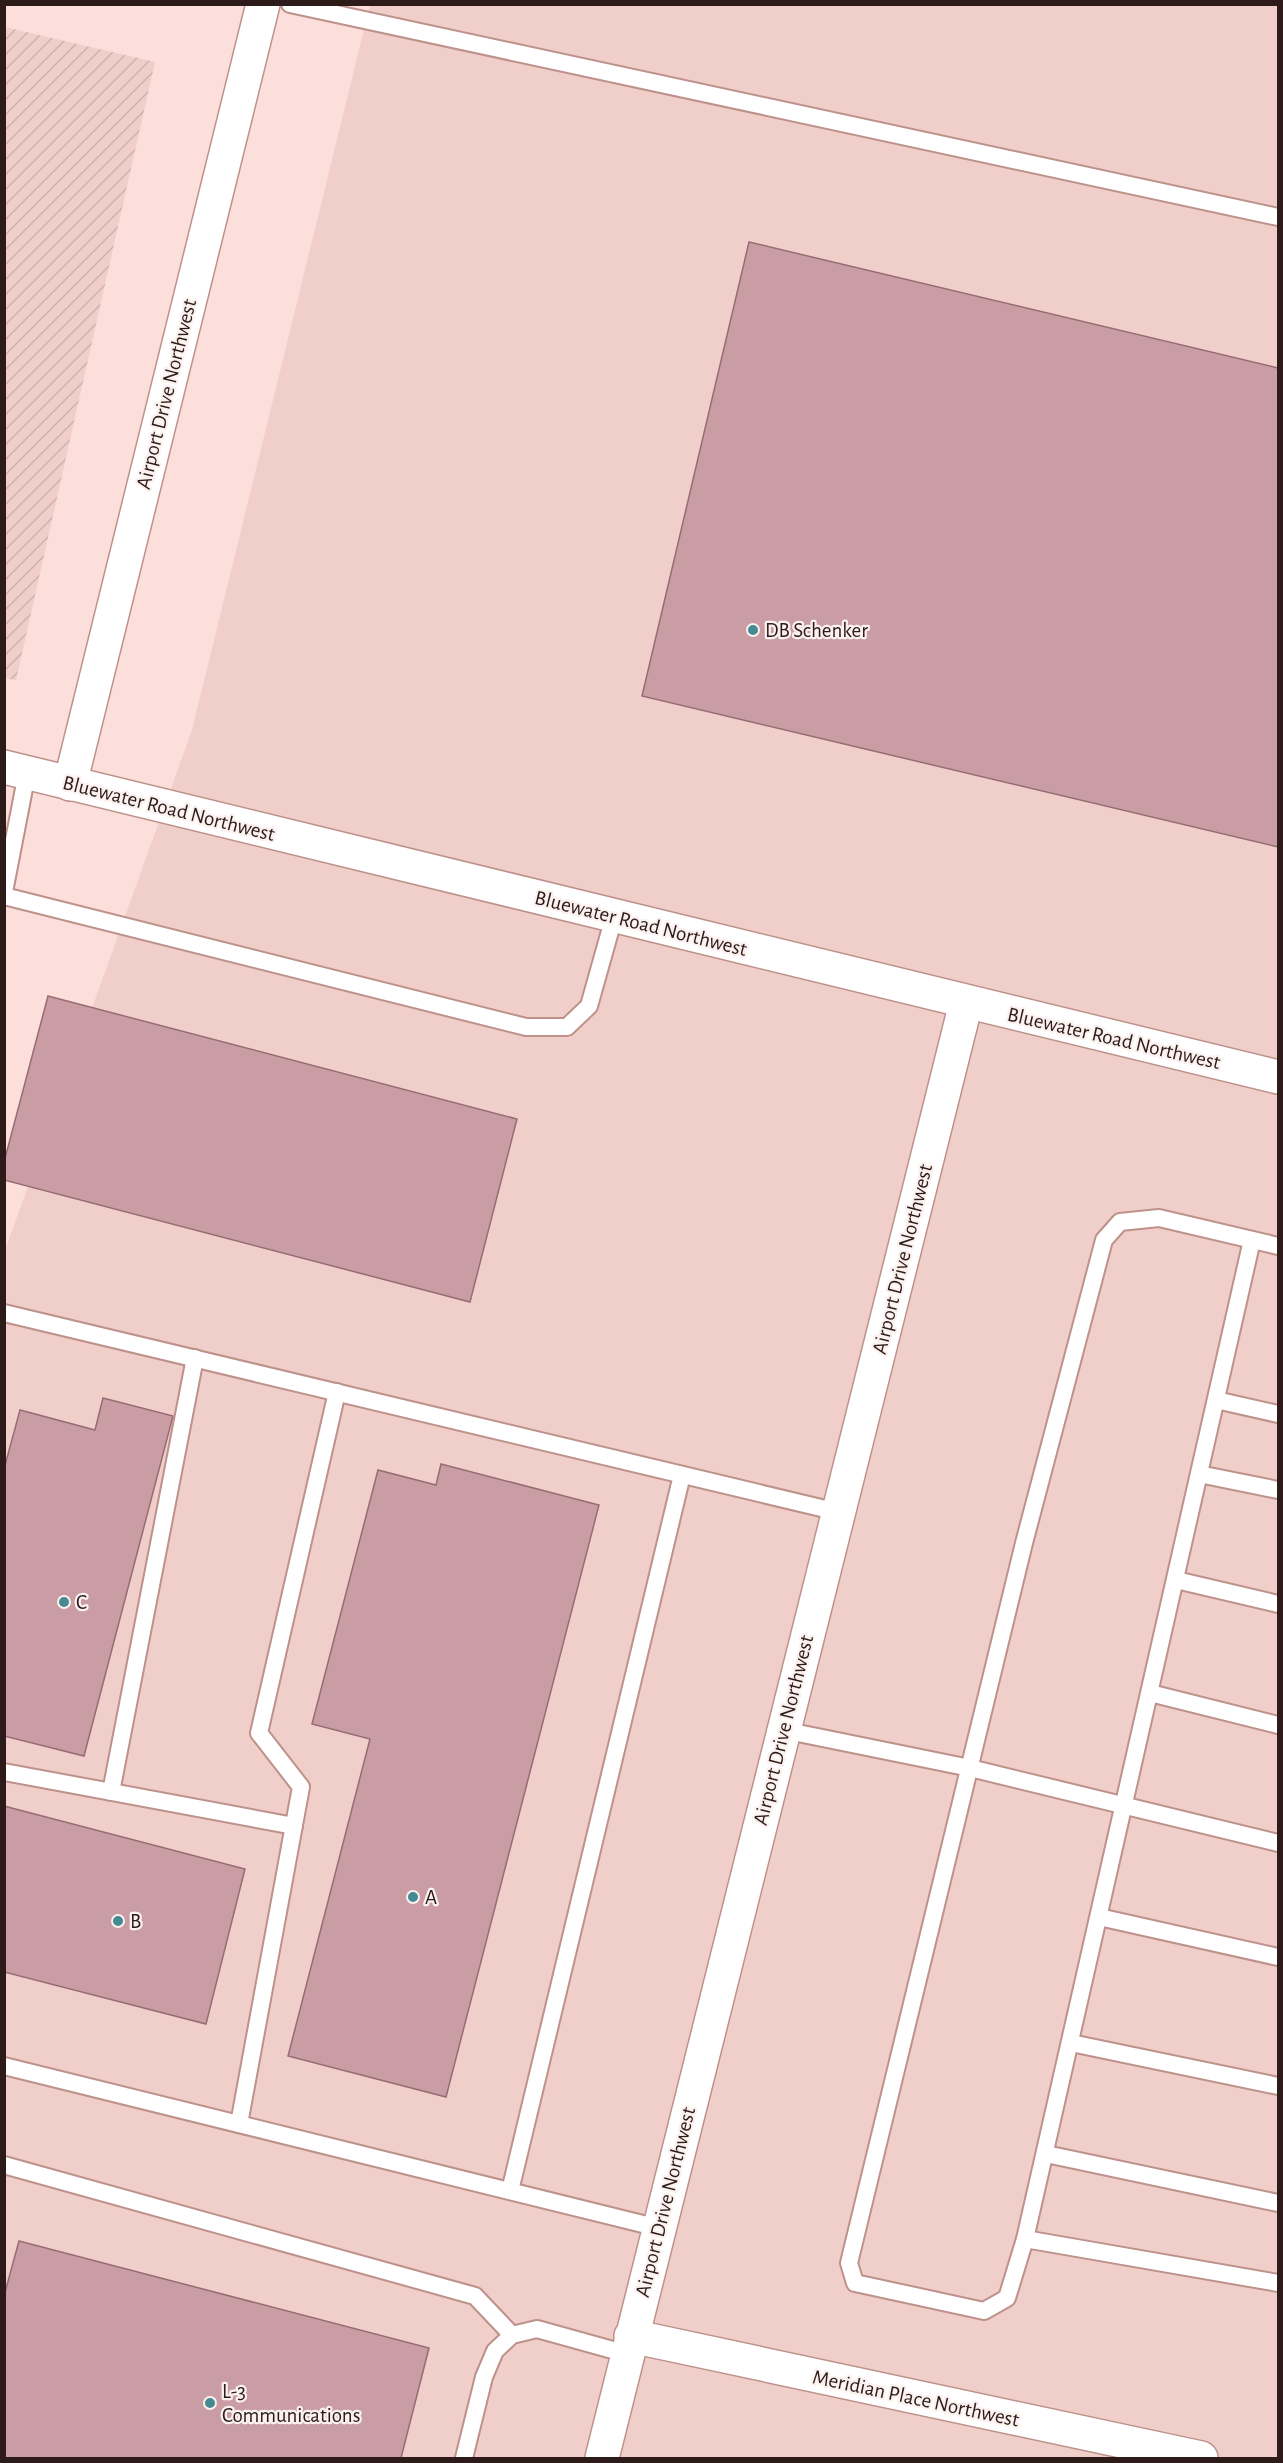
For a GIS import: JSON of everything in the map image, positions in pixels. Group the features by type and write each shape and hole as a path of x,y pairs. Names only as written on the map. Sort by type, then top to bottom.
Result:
{"street":[{"name":"Airport Drive Northwest","path":"70,784 263,4"},
{"name":"Bluewater Road Northwest","path":"16,770 966,1003 1278,1077"},
{"name":"Airport Drive Northwest","path":"602,2458 966,1003"},
{"name":"Meridian Place Northwest","path":"629,2345 1201,2458"}],"lane":[{"path":"290,4 1278,217"},
{"path":"16,770 4,894 526,1027 567,1027 589,1006 614,917"},
{"path":"1252,1240 1046,2154 1025,2239 1007,2298 984,2311 855,2283 849,2263 1024,1543 1104,1240 1120,1222 1159,1218 1278,1246"},
{"path":"4,1313 838,1512"},
{"path":"111,1792 195,1358"},
{"path":"239,2124 301,1787 259,1733 337,1392"},
{"path":"1216,1400 1278,1414"},
{"path":"1199,1474 1278,1490"},
{"path":"510,2191 682,1475"},
{"path":"1176,1580 1278,1604"},
{"path":"1150,1693 1278,1725"},
{"path":"783,1730 970,1768 1278,1843"},
{"path":"4,1772 294,1826"},
{"path":"1099,1917 1278,1957"},
{"path":"1071,2043 1278,2086"},
{"path":"4,2066 658,2228"},
{"path":"1046,2154 1278,2203"},
{"path":"4,2165 475,2296 512,2335"},
{"path":"1025,2239 1278,2283"},
{"path":"464,2458 484,2377 495,2351 512,2335 537,2329 629,2345"}],"shaded area":[{"path":"370,5 1278,5 1278,2458 5,2458 4,1253 192,730"},
{"path":"5,27 155,62 16,680 4,678"}],"building":[{"path":"749,242 1278,368 1278,847 642,696"},
{"path":"48,996 517,1119 470,1302 4,1180 4,1162"},
{"name":"C","path":"103,1398 173,1416 84,1756 4,1736 4,1469 20,1410 95,1430"},
{"name":"A","path":"441,1464 599,1505 446,2097 288,2056 370,1739 312,1724 378,1470 436,1485"},
{"name":"B","path":"4,1806 245,1869 206,2024 4,1972"},
{"name":"L-3 Communications","path":"19,2241 429,2348 401,2458 4,2458 4,2296"}],"place":[{"name":"DB Schenker","path":"753,630"},
{"name":"C","path":"64,1602"},
{"name":"A","path":"413,1897"},
{"name":"B","path":"118,1921"},
{"name":"L-3 Communications","path":"210,2403"}]}
